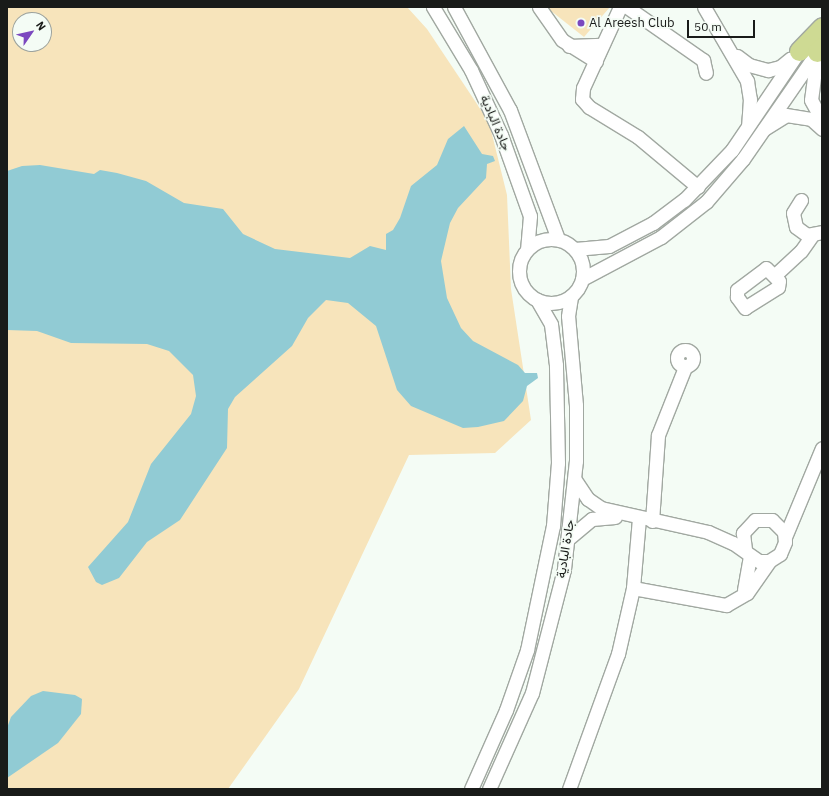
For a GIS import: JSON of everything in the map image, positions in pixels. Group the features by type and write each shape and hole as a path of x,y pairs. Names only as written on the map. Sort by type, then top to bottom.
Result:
{"highway":[{"path":"798,51 822,27"}],"street":[{"name":"جادة البادية","path":"433,7 471,70 501,135 530,216 527,248"},
{"name":"جادة البادية","path":"454,7 510,110 558,239"},
{"path":"538,7 553,31 569,46 596,61"},
{"path":"620,7 582,91 583,102 638,137 698,187"},
{"path":"628,7 703,60 706,73"},
{"path":"704,7 728,47 749,87 753,130"},
{"path":"569,46 602,45"},
{"path":"728,47 749,65 768,70 780,67 798,51"},
{"path":"575,249 596,249 616,244 658,219 698,187 753,130 820,50"},
{"path":"820,50 812,100 822,120"},
{"path":"582,279 582,260 575,249 558,239 538,240 527,248 520,260 520,280 526,292 537,300 551,303 571,296 582,279 660,237 691,214 732,174 753,130 798,51"},
{"path":"753,130 786,115 811,119 822,129"},
{"path":"801,200 793,213 794,223 803,233 817,233"},
{"path":"775,275 804,248 817,233"},
{"name":"جادة البادية","path":"489,789 520,724 540,668 569,538 575,480 576,405 568,316 571,296"},
{"name":"جادة البادية","path":"471,789 506,710 527,650 553,526 558,463 556,364 550,324 537,300"},
{"path":"569,789 607,692 633,588 643,519 658,435 685,367"},
{"path":"633,588 716,605 731,604 744,596 769,561 783,550 785,537 822,448"},
{"path":"575,480 596,506 643,519 708,532 747,553 769,561"},
{"path":"744,596 747,553 742,539 746,528 754,520 772,520 788,514 802,498"},
{"path":"569,538 582,525 598,518 643,519"},
{"path":"772,520 781,527 785,537"},
{"path":"708,532 746,528"}],"shaded area":[{"path":"7,7 407,7 427,29 489,122 507,195 511,289 531,420 495,453 409,455 299,689 228,789 7,789"},
{"name":"Al Areesh Club","path":"546,7 610,7 584,37"}],"water":[{"path":"464,126 482,154 493,156 495,161 487,164 486,178 458,208 450,223 441,261 447,298 461,328 473,341 518,365 525,373 537,373 538,378 527,386 523,401 504,421 478,427 463,428 411,406 397,390 376,326 348,303 326,300 308,318 292,346 235,397 228,409 227,448 180,520 147,542 119,578 102,585 96,582 88,567 128,522 151,464 191,414 196,396 193,375 169,351 147,344 71,343 37,331 7,330 7,171 22,166 40,165 94,174 100,170 117,173 146,181 184,203 223,209 243,234 275,249 350,258 370,246 386,250 386,234 393,230 400,218 411,186 437,165 448,139"},
{"path":"43,691 75,695 82,699 81,714 58,743 7,778 7,728 11,717 31,696"}],"place":[{"name":"Al Areesh Club","path":"581,23"}]}
